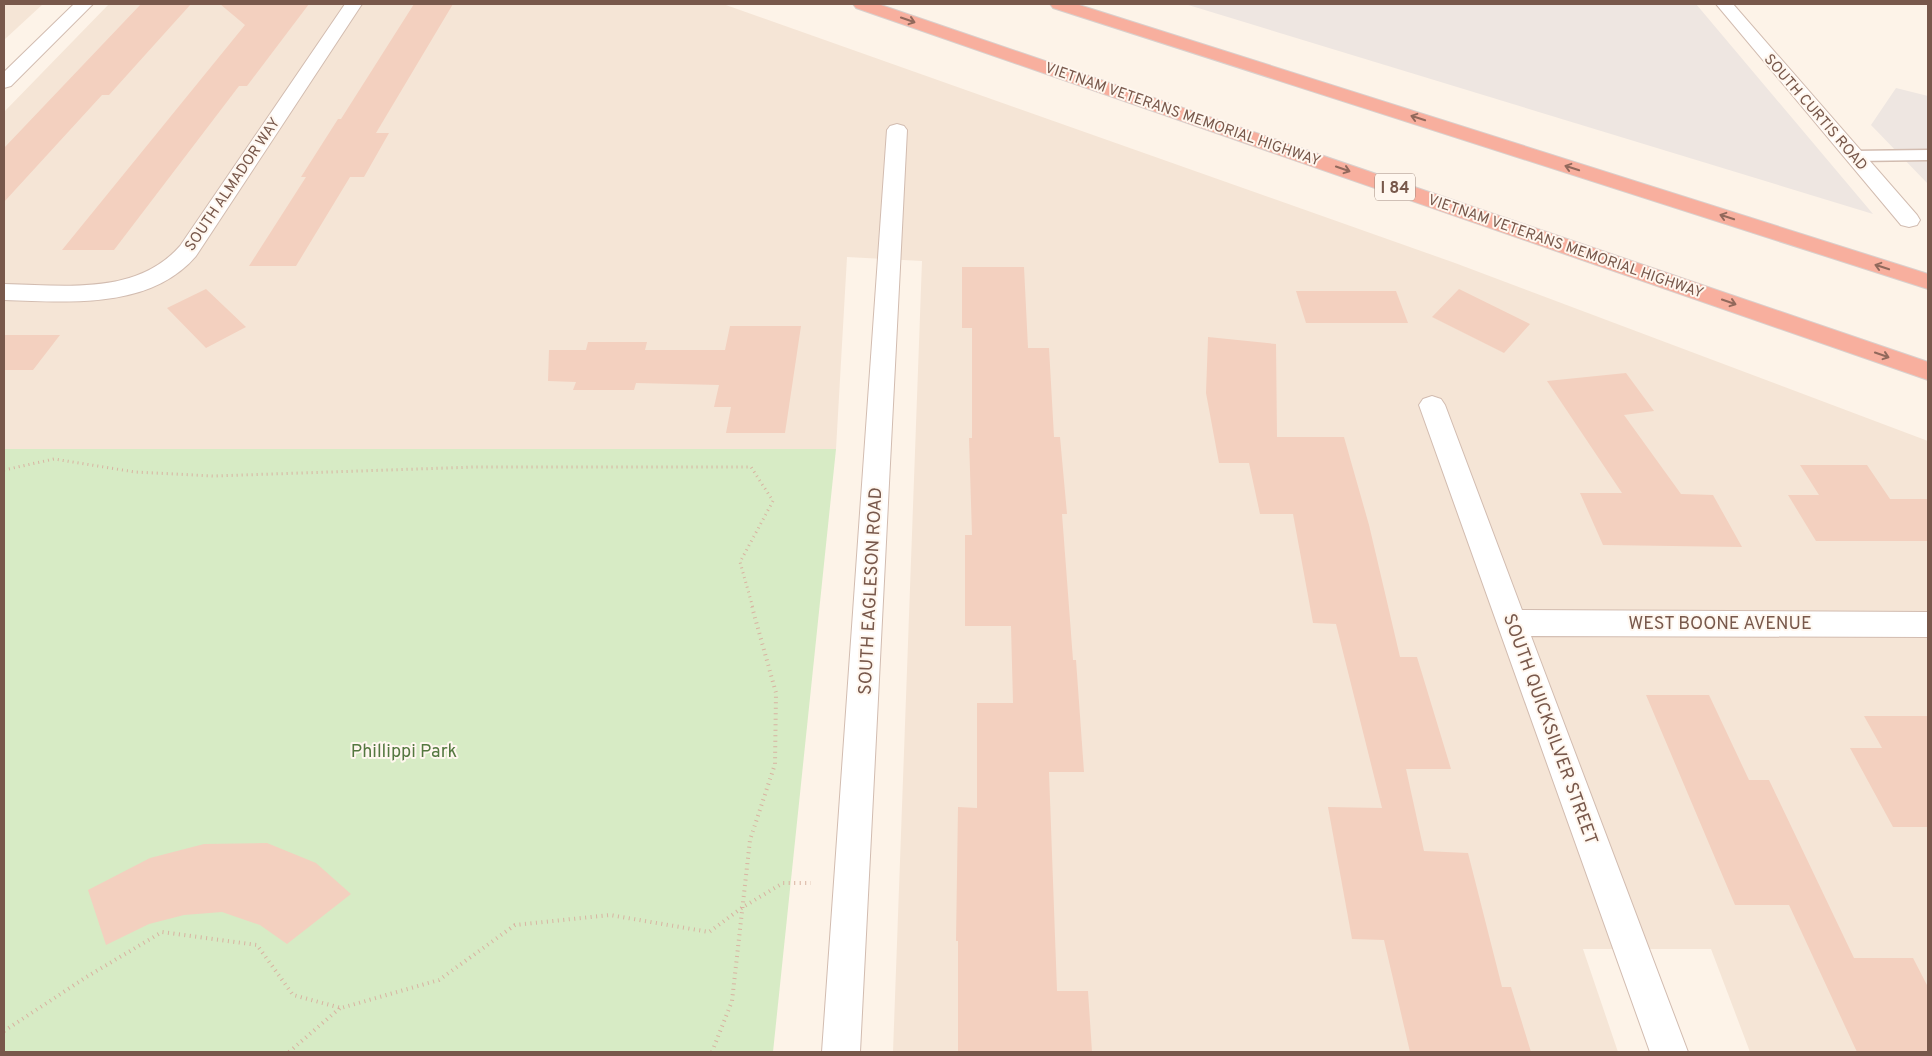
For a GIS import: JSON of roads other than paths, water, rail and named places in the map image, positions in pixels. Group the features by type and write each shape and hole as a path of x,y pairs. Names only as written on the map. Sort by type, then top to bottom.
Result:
{"highway":[{"name":"VIETNAM VETERANS MEMORIAL HIGHWAY","path":"862,4 1928,371"},
{"path":"1059,4 1928,282"}],"street":[{"path":"4,82 84,4"},
{"name":"SOUTH ALMADOR WAY","path":"4,292 111,290 145,282 170,268 188,251 352,4"},
{"name":"SOUTH CURTIS ROAD","path":"1724,4 1909,220"},
{"name":"SOUTH EAGLESON ROAD","path":"841,1052 897,130"},
{"name":"SOUTH QUICKSILVER STREET","path":"1432,405 1669,1052"},
{"name":"WEST BOONE AVENUE","path":"1512,622 1928,624"}],"lane":[{"path":"1854,156 1928,155"}],"park label":[{"name":"Phillippi Park","path":"404,751"}]}
